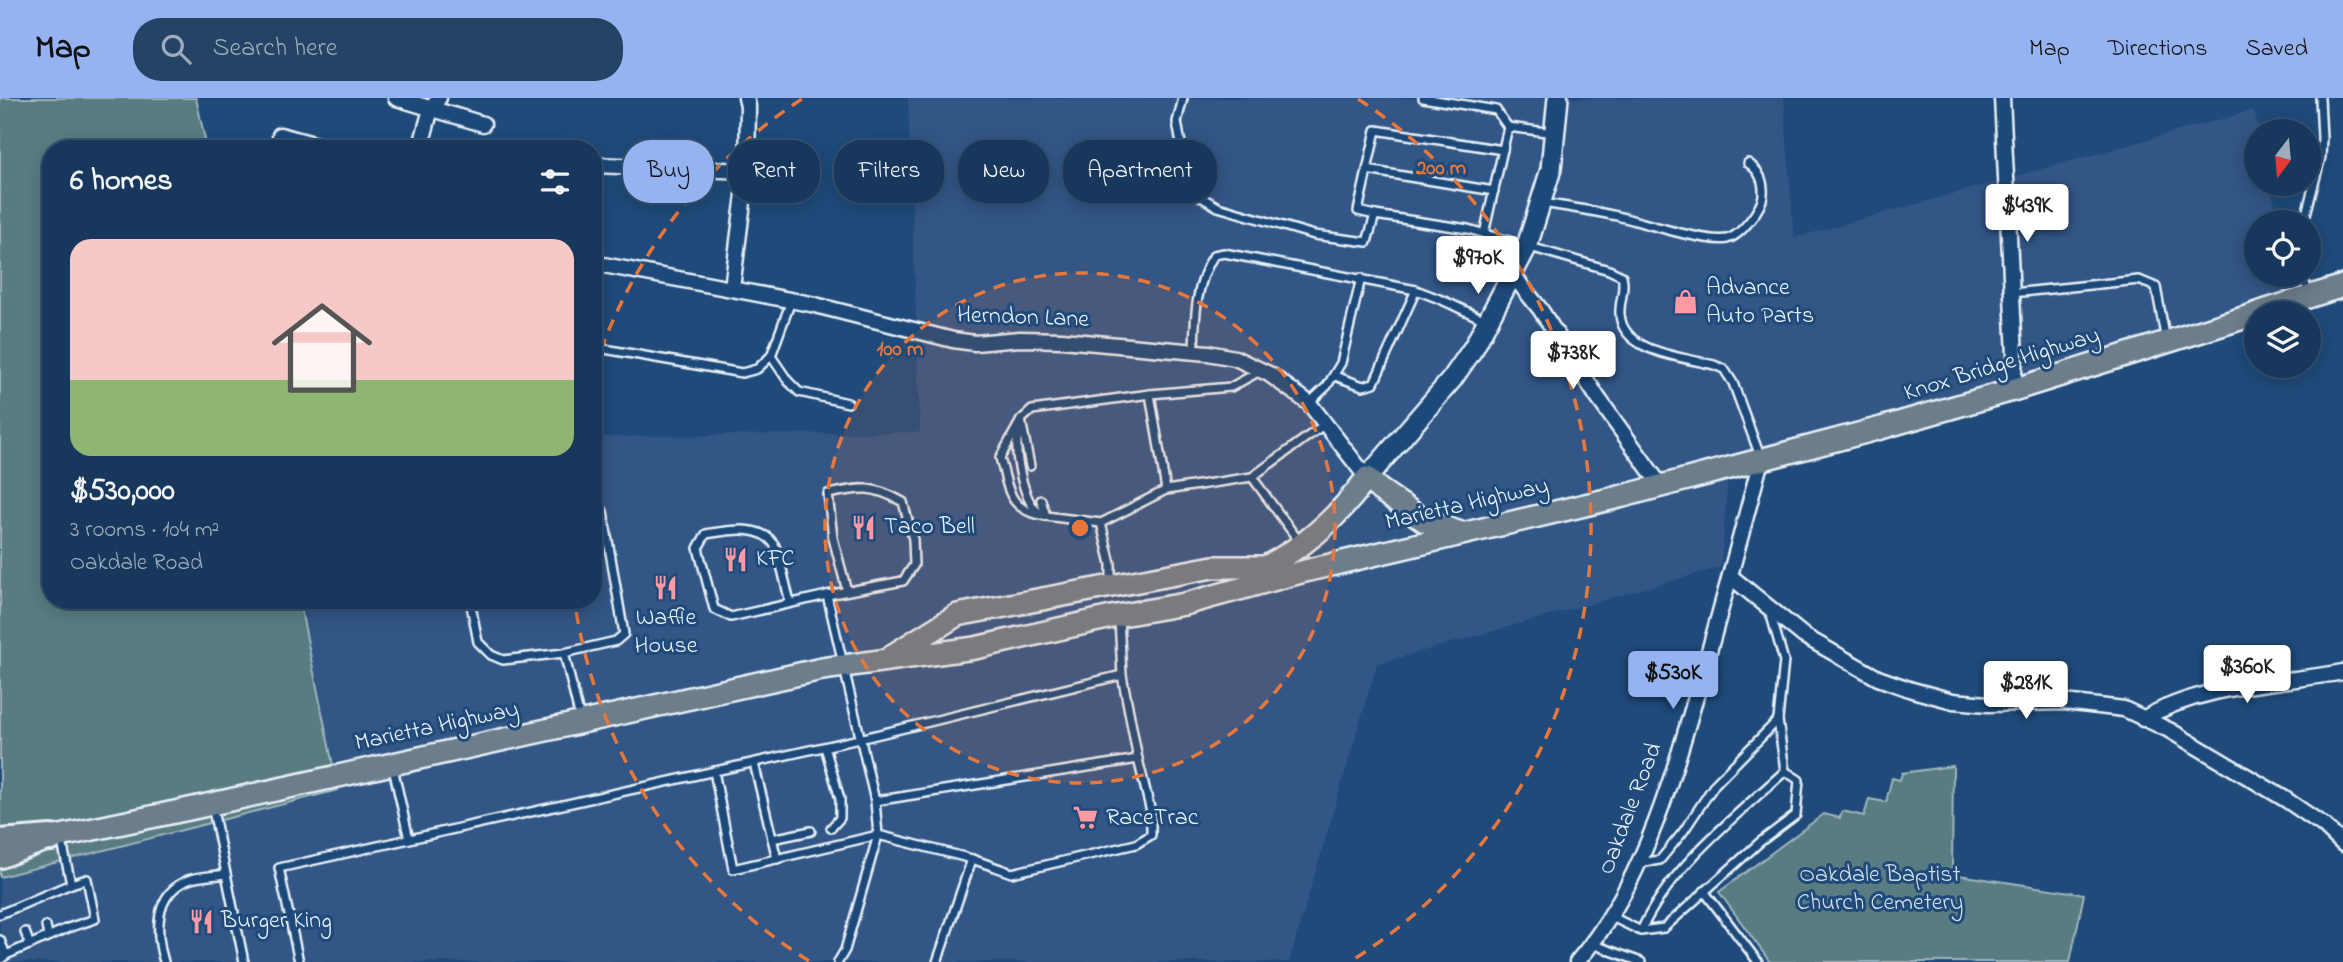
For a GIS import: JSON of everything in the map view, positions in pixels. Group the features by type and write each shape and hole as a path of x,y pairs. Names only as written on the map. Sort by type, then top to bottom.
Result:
{"highway":[{"path":"0,842 56,837"}],"main road":[{"name":"Marietta Highway","path":"1185,604 1282,559 1312,538 1348,503 1452,380 1474,346 1527,246 1551,169 1558,98"},
{"name":"Knox Bridge Highway","path":"2296,301 2343,286"},
{"name":"Knox Bridge Highway","path":"1761,460 2013,390 2244,317"},
{"name":"Marietta Highway","path":"0,857 56,837 844,664 975,648 1185,604 1305,570 1761,460"},
{"path":"1367,478 1380,491 1425,521 1461,533"},
{"name":"Marietta Highway","path":"888,659 957,615 1213,567 1264,568"}],"street":[{"path":"396,98 435,103 484,124"},
{"path":"746,98 747,140"},
{"path":"2002,98 2015,355 2013,390"},
{"path":"422,140 435,103"},
{"path":"280,135 299,140"},
{"path":"602,165 728,170"},
{"path":"732,288 743,203"},
{"name":"Herndon Lane","path":"602,265 791,300 953,340 975,343 1020,339 1062,340 1194,351 1235,358 1269,374 1309,403 1367,478"},
{"path":"1512,274 1540,309 1598,398 1661,486"},
{"name":"Oakdale Road","path":"1577,962 1610,916 1639,863 1675,765 1761,460"},
{"path":"1730,576 1804,636 1878,678 1912,691 1953,701 1988,705 2064,702 2124,709 2169,730 2285,799 2323,825 2343,844"},
{"path":"2143,719 2160,709 2214,693 2343,672"}],"lane":[{"path":"1183,98 1177,122 1184,160 1201,197 1218,207 1314,235 1367,242 1375,215"},
{"path":"1423,98 1496,110 1508,127 1555,133"},
{"path":"2307,210 2320,157 2320,98"},
{"path":"1484,234 1508,127"},
{"path":"1503,149 1376,130 1358,211 1484,234 1622,276 1624,288 1620,314 1622,328 1629,338 1648,348 1724,369 1733,383 1761,460"},
{"path":"1542,202 1616,216 1690,235 1726,239 1741,233 1763,199 1763,180 1748,163"},
{"path":"1367,170 1494,191"},
{"path":"1194,351 1196,299 1209,263 1214,255 1224,253 1416,290 1487,322"},
{"path":"1309,403 1335,376 1341,363 1361,278"},
{"path":"2012,293 2139,280 2156,287 2166,342"},
{"path":"2306,287 2309,297"},
{"path":"1335,376 1363,386 1374,383 1416,290"},
{"path":"602,350 742,373 757,369 771,356 791,300"},
{"path":"771,356 799,392 848,403"},
{"path":"1260,371 1231,387 1150,394 1032,410 1021,420 1000,458 1011,496 1016,504 1029,514 1101,523 1166,490 1252,477 1326,423"},
{"path":"1150,394 1166,490"},
{"path":"1021,420 1030,466"},
{"path":"1021,420 1017,444 1019,468 1034,511 1046,516"},
{"path":"1252,477 1302,545"},
{"path":"790,603 774,544 759,533 735,529 706,534 698,548 714,609 731,617 827,595 903,582 914,565 914,539 904,502 881,490 855,488 828,494 833,538 847,591"},
{"path":"1041,500 1046,516"},
{"path":"472,609 478,642 491,655 503,660 564,653 616,641 624,634 602,511"},
{"path":"1101,523 1111,564 1111,586"},
{"path":"827,595 875,801 878,835 845,950 838,962"},
{"path":"1769,608 1784,661 1778,720 1784,771"},
{"path":"714,771 733,869 878,835 972,859 1012,873 1136,844 1151,835 1151,812 1122,675 1119,616"},
{"path":"564,653 581,723"},
{"path":"299,962 279,868 825,747 1122,675"},
{"path":"1639,863 1660,860 1683,832 1715,784 1778,720"},
{"path":"825,747 840,799 840,818 831,828"},
{"path":"875,801 1138,759"},
{"path":"754,762 777,859"},
{"path":"392,764 409,839"},
{"path":"1610,916 1641,931 1664,928 1760,842 1796,815 1799,780 1784,771"},
{"path":"1641,931 1649,913 1701,848 1784,771"},
{"path":"212,804 244,962"},
{"path":"772,839 811,831"},
{"path":"56,837 71,884"},
{"path":"937,962 972,859"},
{"path":"164,962 160,948 159,916 166,895 188,880 226,874"},
{"path":"0,914 18,911 38,898 87,879 95,919 48,936 3,957 0,940"},
{"path":"57,890 60,900"},
{"path":"1704,891 1758,962"},
{"path":"38,898 41,907"},
{"path":"65,919 68,928"},
{"path":"46,926 48,936"},
{"path":"25,932 30,944"},
{"path":"1592,944 1641,962"}],"shaded area":[{"path":"908,98 1784,98 1794,238 2254,110 2256,119 2244,119 2244,196 2273,196 2276,210 2244,210 2244,287 2293,287 2296,301 2244,301 2244,321 1728,475 1721,567 1377,664 1289,962 0,962 0,877 337,790 301,609 602,609 602,437 920,432 912,203 944,203 944,140 910,140"}],"green space":[{"path":"0,98 196,98 205,140 42,140 42,609 301,609 338,790 0,877"},
{"name":"Oakdale Baptist Church Cemetery","path":"1953,766 1952,874 2084,894 2070,962 1770,962 1719,892 1824,814 1840,818 1842,811 1864,816 1869,799 1886,802 1892,778 1900,780 1902,773"}],"place":[{"name":"Advance Auto Parts","path":"1686,302"},
{"name":"Taco Bell","path":"864,527"},
{"name":"KFC","path":"736,559"},
{"name":"Waffle House","path":"666,587"},
{"name":"RaceTrac","path":"1086,818"},
{"name":"Burger King","path":"201,921"}]}
